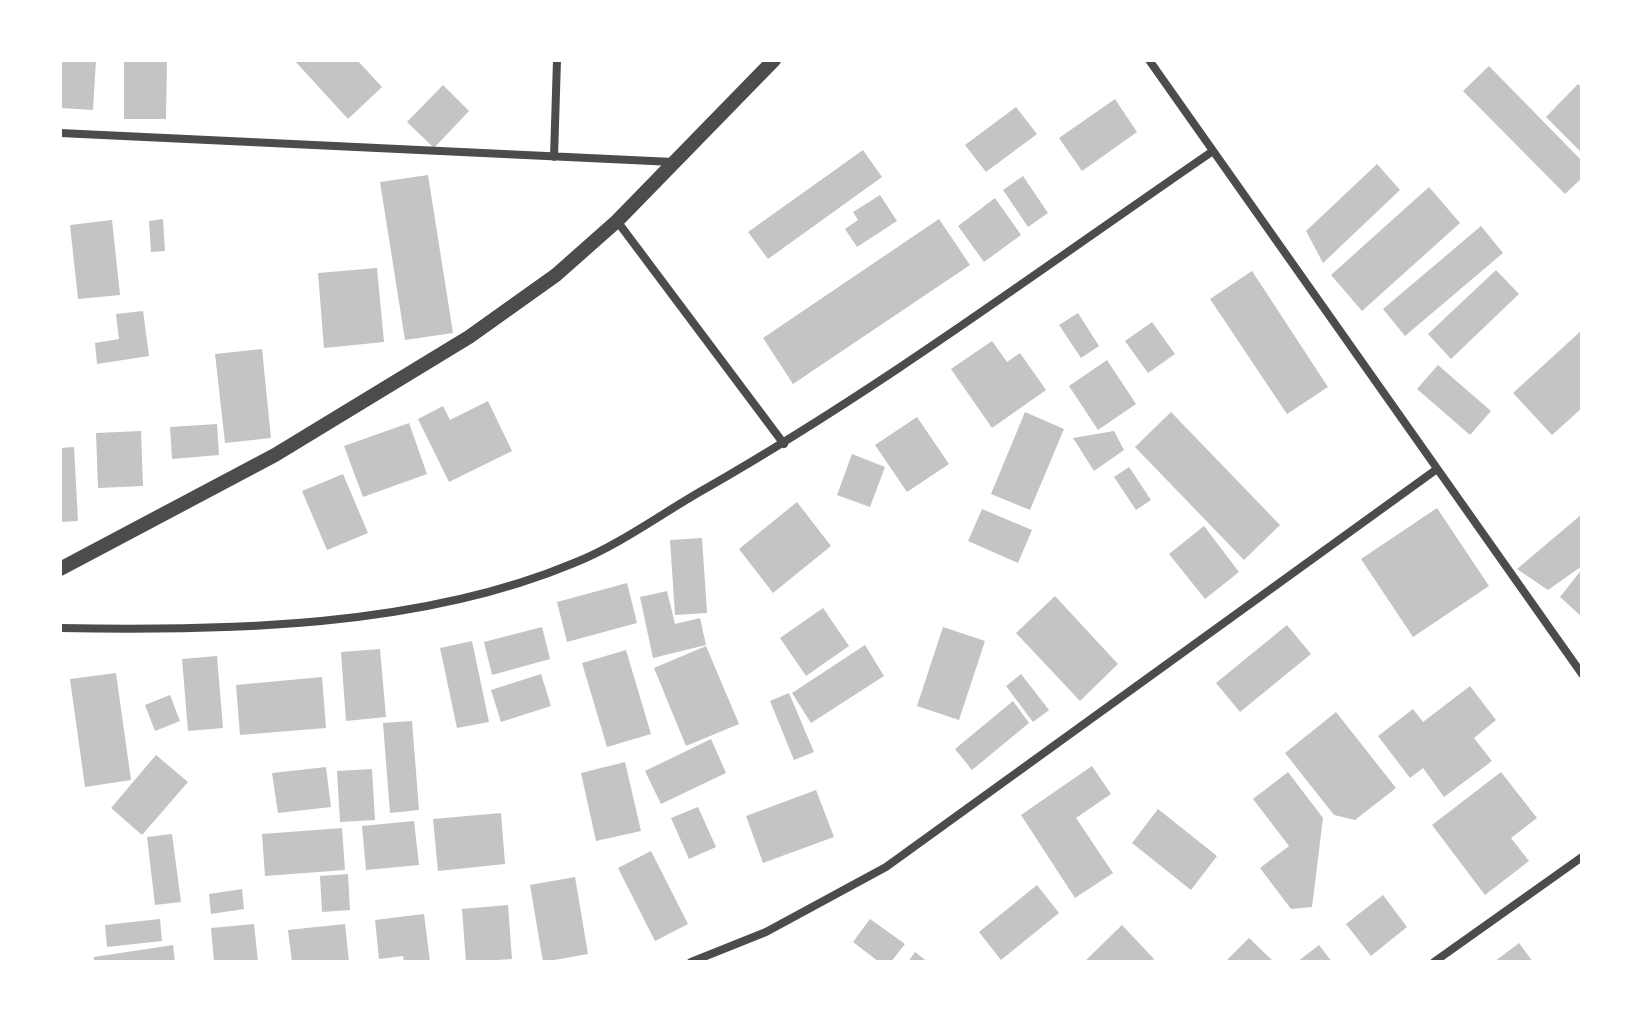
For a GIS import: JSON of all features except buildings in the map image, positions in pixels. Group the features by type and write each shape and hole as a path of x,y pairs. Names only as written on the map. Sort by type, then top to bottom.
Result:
{"street":[{"path":"554,157 557,60"},
{"path":"60,569 275,455 469,337 556,275 617,221 774,60"},
{"path":"1153,62 1582,674"},
{"path":"60,133 673,162"},
{"path":"60,628 165,630 380,615 475,595 576,563 784,444 1213,151"},
{"path":"617,221 784,444"},
{"path":"691,962 766,932 886,867 1437,469"},
{"path":"1434,962 1582,857"}]}
